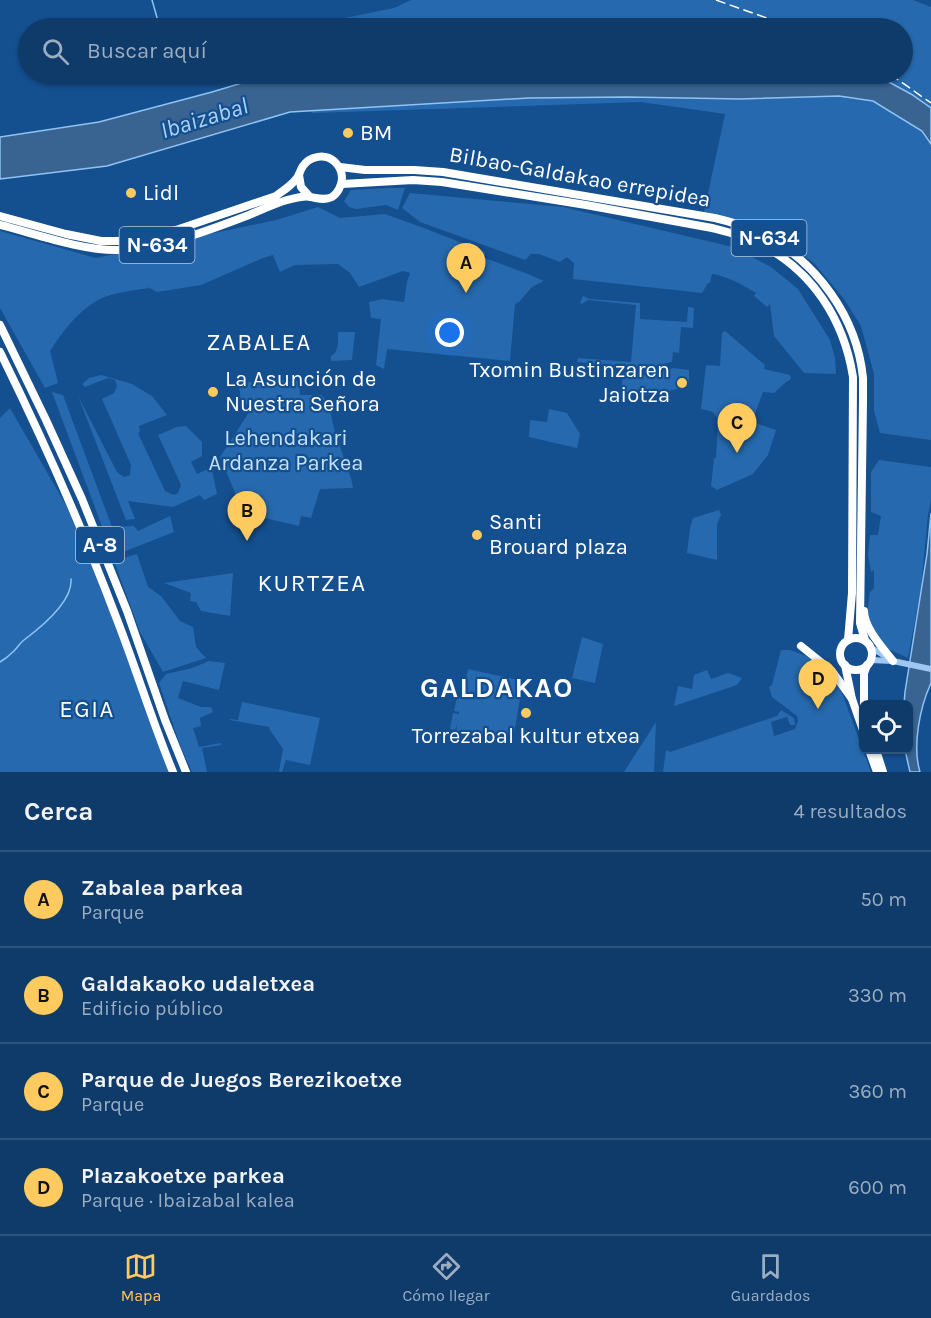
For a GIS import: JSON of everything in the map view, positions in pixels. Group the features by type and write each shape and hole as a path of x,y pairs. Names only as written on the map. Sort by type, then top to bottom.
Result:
{"highway":[{"name":"Bilbao-Galdakao errepidea","path":"0,216 101,241 137,241 179,229 276,195 289,187 308,160 319,156 331,159 340,167 366,171 443,172 715,218 763,234 800,259 816,274 837,302 851,330 858,356 863,401 860,624 867,644"},
{"path":"340,167 342,184"},
{"path":"299,175 301,187 309,196"},
{"name":"Bilbao-Galdakao errepidea","path":"342,184 412,180 442,182 609,209 730,232 759,243 792,265 815,288 830,310 845,342 854,377 852,593 848,640"},
{"name":"N-634","path":"0,225 79,245 115,250 140,249 173,241 303,196 321,200 332,197 342,184"},
{"name":"A-8","path":"0,325 82,500 127,611 165,720 186,772"},
{"name":"A-8","path":"0,352 36,425 72,507 174,772"},
{"path":"861,559 865,582 864,618 882,647 897,662"},
{"path":"848,640 856,638 867,644"},
{"name":"N-634","path":"848,640 840,650 840,659 845,665 859,719"},
{"name":"N-634","path":"864,700 864,673 872,655 867,644"},
{"path":"801,646 832,670 852,699"},
{"path":"845,665 858,669 868,663"},
{"path":"870,754 877,772"},
{"path":"877,754 883,772"}],"street":[{"path":"867,644 897,662"},
{"path":"868,663 897,662 931,669"}],"green space":[{"path":"411,0 913,0 931,7 931,440 880,433 874,411 874,374 861,326 844,299 814,263 770,231 718,214 704,212 725,114 641,102 312,113 302,84 913,84 913,18 344,18 394,8"},
{"path":"405,188 398,210 386,205 356,209 349,207 344,201 351,190"},
{"path":"410,193 563,207 733,247 771,267 798,289 830,340 836,374 804,373 774,336 770,304 767,307 754,296 756,293 729,279 712,274 710,283 702,293 573,279 574,263 567,257 560,262 539,254 531,254 525,260 420,222 402,208"},
{"path":"318,207 340,218 385,214 485,252 485,258 544,281 532,287 515,304 510,361 387,349 384,369 376,365 381,319 371,318 369,302 382,299 404,302 410,273 403,271 359,287 350,273 338,264 295,265 280,272 273,255 201,285 157,292 146,286 149,288 116,293 98,300 71,322 50,351 58,383 45,388 0,308 0,231 96,258 276,220"},
{"path":"583,296 590,299 640,303 640,319 687,322 688,307 694,308 693,328 681,327 679,353 673,352 672,362 645,368 577,362 578,358 631,362 636,305 588,300 582,304 580,302"},
{"path":"725,331 765,365 764,369 790,375 791,379 774,393 763,392 752,422 776,430 768,455 753,474 717,490 711,486 714,458 716,458 718,419 713,412 701,409 706,365 720,366 722,333"},
{"path":"338,332 355,332 352,360 331,361 331,356 337,349"},
{"path":"673,368 689,370 689,385 655,394 621,394 623,373 651,376"},
{"path":"101,375 132,384 152,396 167,415 139,426 140,432 138,433 165,491 174,495 178,493 181,485 158,435 177,427 186,426 202,442 202,456 191,462 197,474 208,469 212,470 217,494 204,500 200,495 173,507 128,501 135,519 126,520 78,396 117,472 124,477 130,475 131,465 102,399 114,393 117,386 115,380 108,378 85,387 82,384 89,378"},
{"name":"Lehendakari Ardanza Parkea","path":"299,381 300,395 321,395 328,402 353,488 320,489 311,518 301,516 299,526 260,517 262,496 244,493 236,495 220,457 253,406 241,403 239,383"},
{"path":"52,392 63,395 112,527 134,526 138,531 170,516 174,532 113,556"},
{"path":"10,408 82,533 174,772 0,772 0,418"},
{"path":"549,409 567,413 580,434 577,448 529,437 530,420 547,422"},
{"path":"879,460 931,467 931,500 921,588 908,658 888,649 869,623 867,614 870,592 874,588 874,570 871,572 868,555 870,535 878,535 881,516 871,512 871,472"},
{"path":"719,510 721,515 717,524 717,560 687,553 693,518"},
{"path":"137,554 148,587 161,596 180,621 193,627 196,647 206,658 163,672 140,632 114,561"},
{"path":"233,573 230,616 201,611 196,602 190,601 191,593 164,583"},
{"path":"582,637 603,644 595,683 572,678"},
{"path":"781,650 790,650 817,663 842,693 859,739 859,754 864,754 871,772 663,772 666,750 670,752 777,716 781,710 794,718 795,724 790,725 787,717 771,722 774,736 795,729 797,716 772,697 769,687 772,685"},
{"path":"209,661 225,663 219,690 183,681 178,698 201,707 211,707 213,712 200,718 201,726 193,728 199,747 221,743 221,745 202,748 207,772 192,772 180,745 159,683 166,674"},
{"path":"468,669 523,681 512,745 456,733 457,724 455,730 450,729 453,713 459,714 454,711 457,697 462,698"},
{"path":"707,670 711,679 728,673 742,678 737,685 674,706 678,686 692,689 694,675"},
{"path":"242,702 320,718 310,765 286,760 280,772 283,749 269,727 230,720 238,720"},
{"path":"656,722 654,772 624,772"}],"water":[{"name":"Ibaizabal","path":"239,84 892,84 931,108 931,144 922,131 873,101 839,96 740,99 529,98 290,112 107,166 0,179 0,137 99,122"},
{"path":"931,513 931,683 918,727 917,750 920,772 910,772 906,754 913,754 913,700 904,700 927,554"}],"waterway":[{"path":"152,0 157,18"},
{"path":"0,662 54,614 67,597 71,579"}],"railway":[{"path":"716,0 767,18"},
{"path":"904,84 931,103"}],"place":[{"name":"BM","path":"348,133"},
{"name":"Lidl","path":"131,193"},
{"name":"Zabalea parkea","path":"466,293"},
{"name":"Txomin Bustinzaren Jaiotza","path":"682,383"},
{"name":"La Asunción de Nuestra Señora","path":"213,392"},
{"name":"Parque de Juegos Berezikoetxe","path":"737,453"},
{"name":"Santi Brouard plaza","path":"477,535"},
{"name":"Galdakaoko udaletxea","path":"247,541"},
{"name":"Plazakoetxe parkea","path":"818,709"},
{"name":"Torrezabal kultur etxea","path":"526,713"}],"district":[{"name":"ZABALEA","path":"259,342"},
{"name":"KURTZEA","path":"312,583"},
{"name":"GALDAKAO","path":"497,687"},
{"name":"EGIA","path":"87,709"}]}
